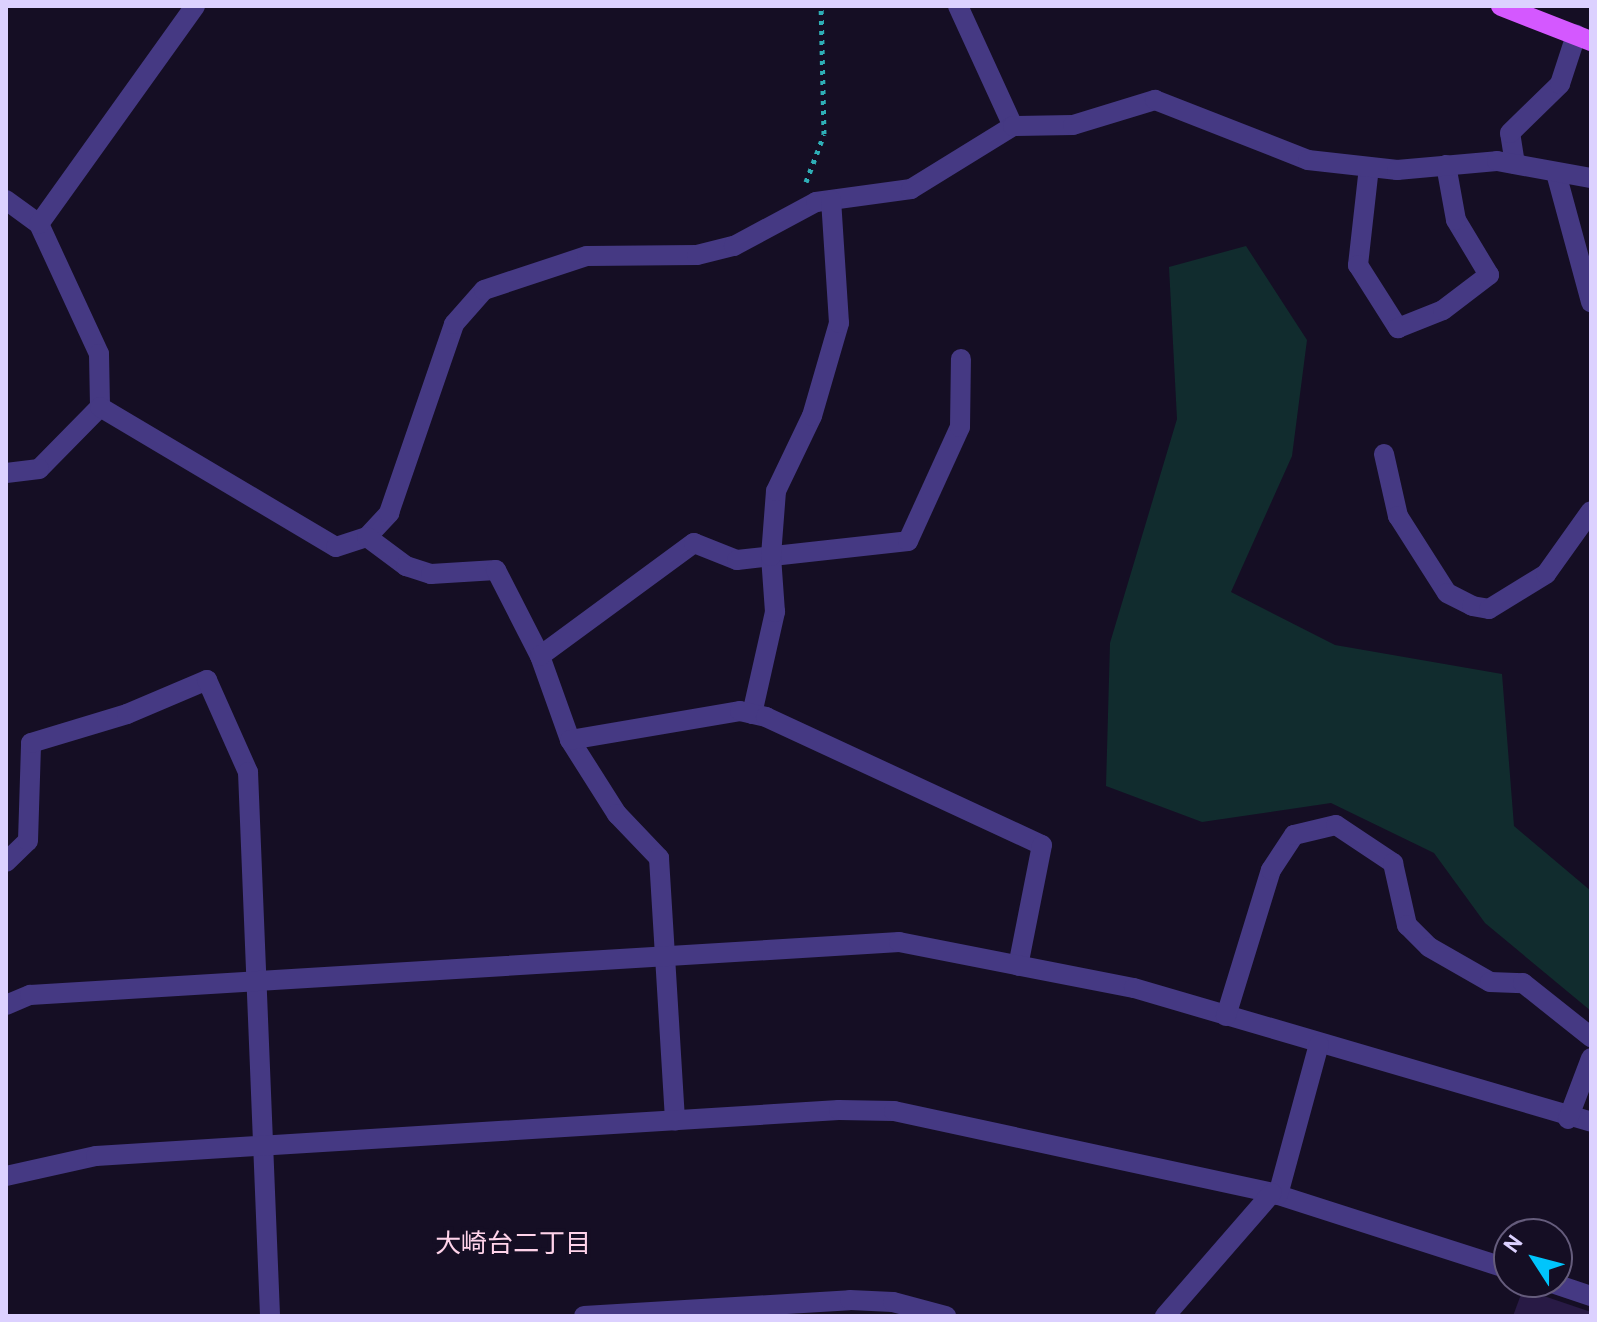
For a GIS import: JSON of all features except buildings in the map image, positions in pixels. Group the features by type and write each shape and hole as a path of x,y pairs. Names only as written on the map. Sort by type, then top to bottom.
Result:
{"main road":[{"path":"1501,6 1584,38"}],"street":[{"path":"39,224 195,6"},
{"path":"958,6 1013,126"},
{"path":"1515,164 1510,133 1560,84 1584,38"},
{"path":"100,407 336,547 367,537 389,513 454,324 484,290 587,256 697,255 734,246 808,206 911,189 1013,126 1073,125 1155,100 1308,160 1369,167 1515,164 1591,178"},
{"path":"1369,167 1358,265 1398,328 1443,310 1489,275 1456,220 1446,165"},
{"path":"1556,173 1591,302"},
{"path":"6,200 39,224 99,354 100,407 39,469 6,473"},
{"path":"752,714 775,612 771,556 776,491 812,416 839,323 831,200"},
{"path":"540,656 694,543 737,560 908,541 960,427 961,359"},
{"path":"1384,454 1398,516 1447,593 1472,606 1489,609 1546,574 1591,511"},
{"path":"367,537 406,566 431,574 496,570 540,656 570,740 617,814 659,858 675,1121"},
{"path":"6,862 28,841 31,743 127,714 207,680 248,772 270,1316"},
{"path":"570,740 740,711 1042,845 1018,966"},
{"path":"1226,1016 1271,870 1294,835 1336,825 1393,863 1407,925 1429,947 1490,982 1523,983 1591,1037"},
{"path":"6,1005 30,995 899,942 1134,988 1568,1119 1591,1122"},
{"path":"1165,1316 1275,1194 1319,1044"},
{"path":"1568,1119 1591,1058"},
{"path":"6,1176 96,1156 894,1111 1275,1194 1493,1264"},
{"path":"584,1316 893,1302 946,1316"}],"path":[{"path":"808,206 805,185 824,134 821,6"}],"green space":[{"path":"1246,246 1307,340 1292,456 1231,592 1335,645 1502,674 1514,826 1591,891 1591,1011 1485,923 1434,853 1331,803 1202,822 1106,786 1110,643 1177,419 1169,267"}],"district":[{"name":"大崎台二丁目","path":"513,1246"}]}
